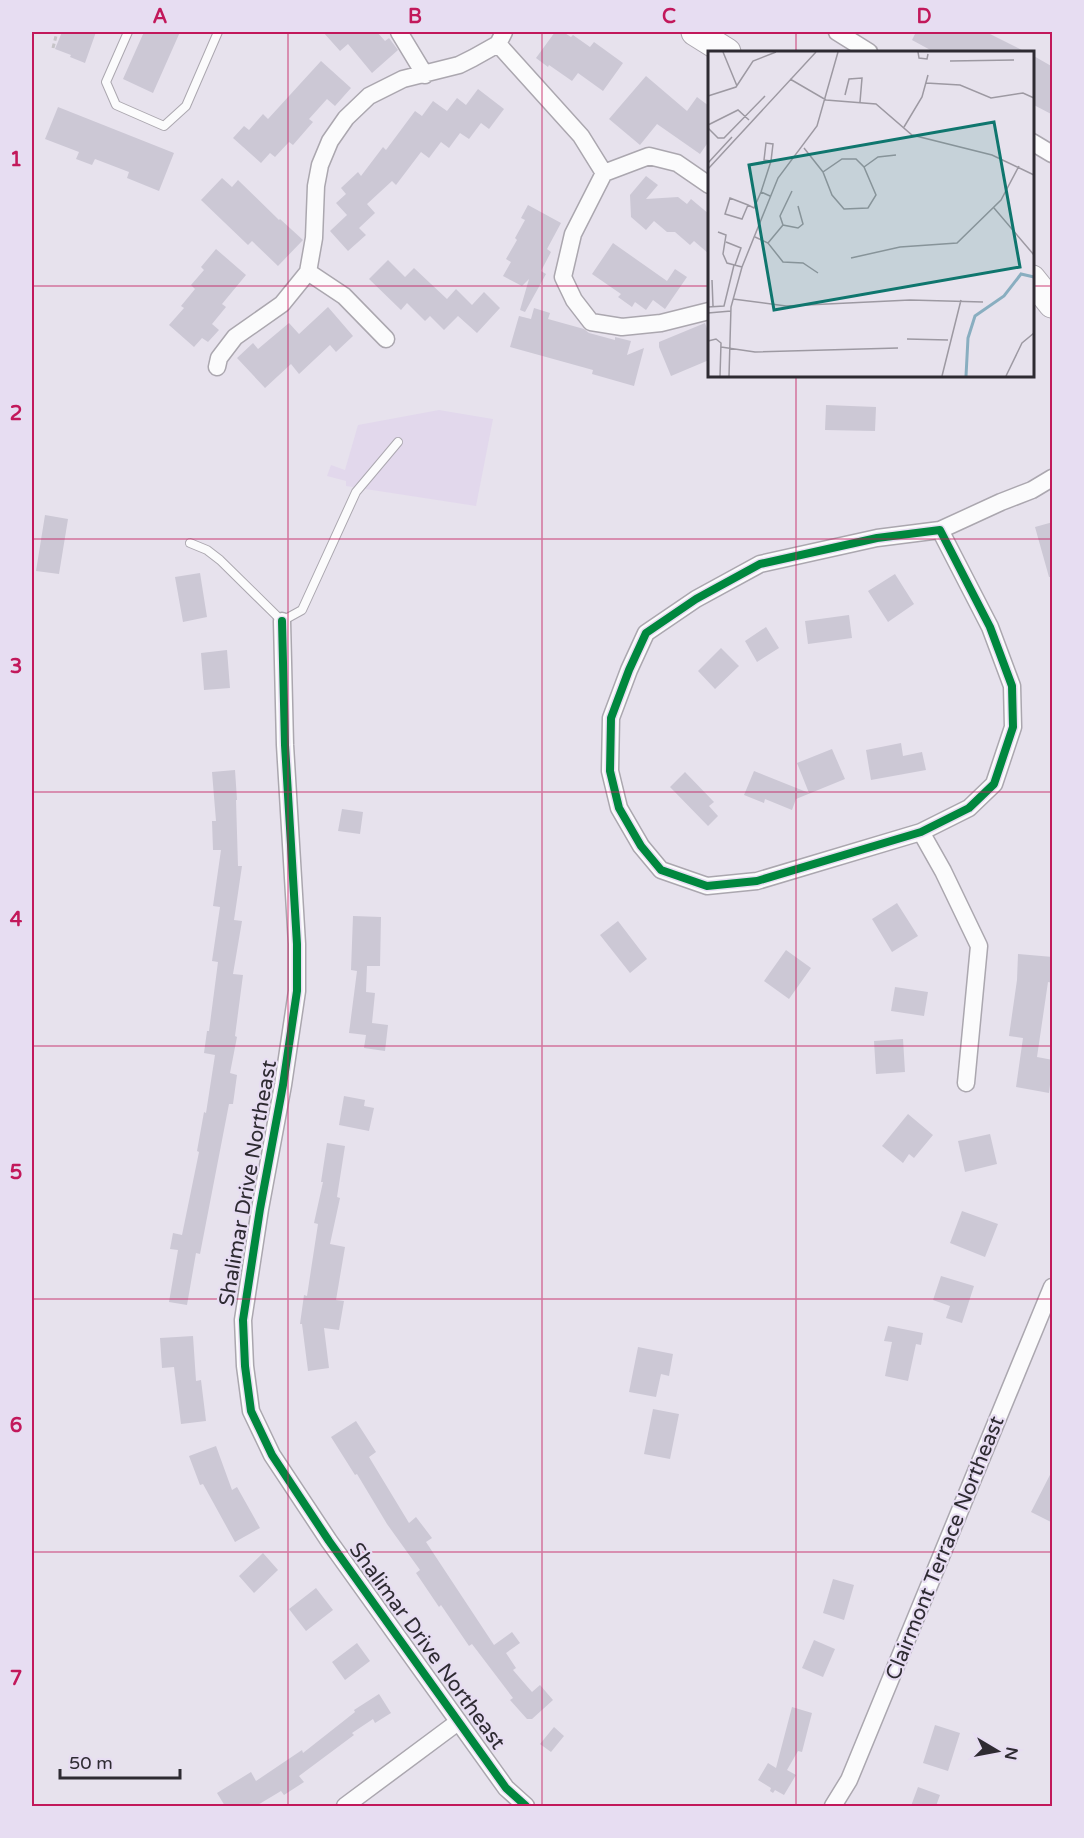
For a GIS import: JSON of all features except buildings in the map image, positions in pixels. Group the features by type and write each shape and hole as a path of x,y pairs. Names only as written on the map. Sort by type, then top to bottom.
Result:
{"main road":[{"path":"694,32 725,51"},
{"path":"1033,280 1053,304"}],"street":[{"path":"399,32 424,75"},
{"path":"837,32 867,51"},
{"path":"217,367 219,358 235,337 282,304 308,272 314,238 320,165 333,135 346,117 369,96 403,79 459,65 501,38 581,135 604,173"},
{"path":"1033,143 1053,154"},
{"path":"708,184 677,163 649,156 604,173 573,234 563,277 574,300 591,322 622,327 661,323 708,310"},
{"path":"308,272 344,296 386,339"},
{"path":"940,530 990,627 1012,686 1013,727 994,784 969,808 921,832 757,881 707,886 661,870 641,846 619,808 610,771 611,718 646,633 696,599 760,564 877,537 940,530 1032,490 1053,478"},
{"name":"Shalimar Drive Northeast","path":"282,621 285,745 297,944 297,991 243,1320 244,1366 251,1412 272,1455 329,1541 506,1788 526,1806"},
{"path":"921,832 979,946 966,1083"},
{"name":"Clairmont Terrace Northeast","path":"833,1806 849,1780 1053,1287"},
{"path":"345,1806 458,1722"}],"lane":[{"path":"128,32 106,82 116,105 164,126 186,106 218,32"},
{"path":"190,543 207,550 220,560 282,621 302,610 356,492 398,442"}],"path":[{"path":"53,48 57,32"}],"shaded area":[{"path":"439,410 493,419 476,506 346,486 346,481 327,476 331,465 345,470 358,425"}],"cycle path":[{"path":"940,530 990,627 1012,686 1013,727 994,784 969,808 921,832 757,881 707,886 661,870 641,846 619,808 610,771 611,718 646,633 696,599 760,564 877,538 940,530"},
{"path":"282,621 285,745 297,944 297,991 243,1320 245,1366 251,1411 272,1455 329,1541 506,1788 526,1806"}]}
